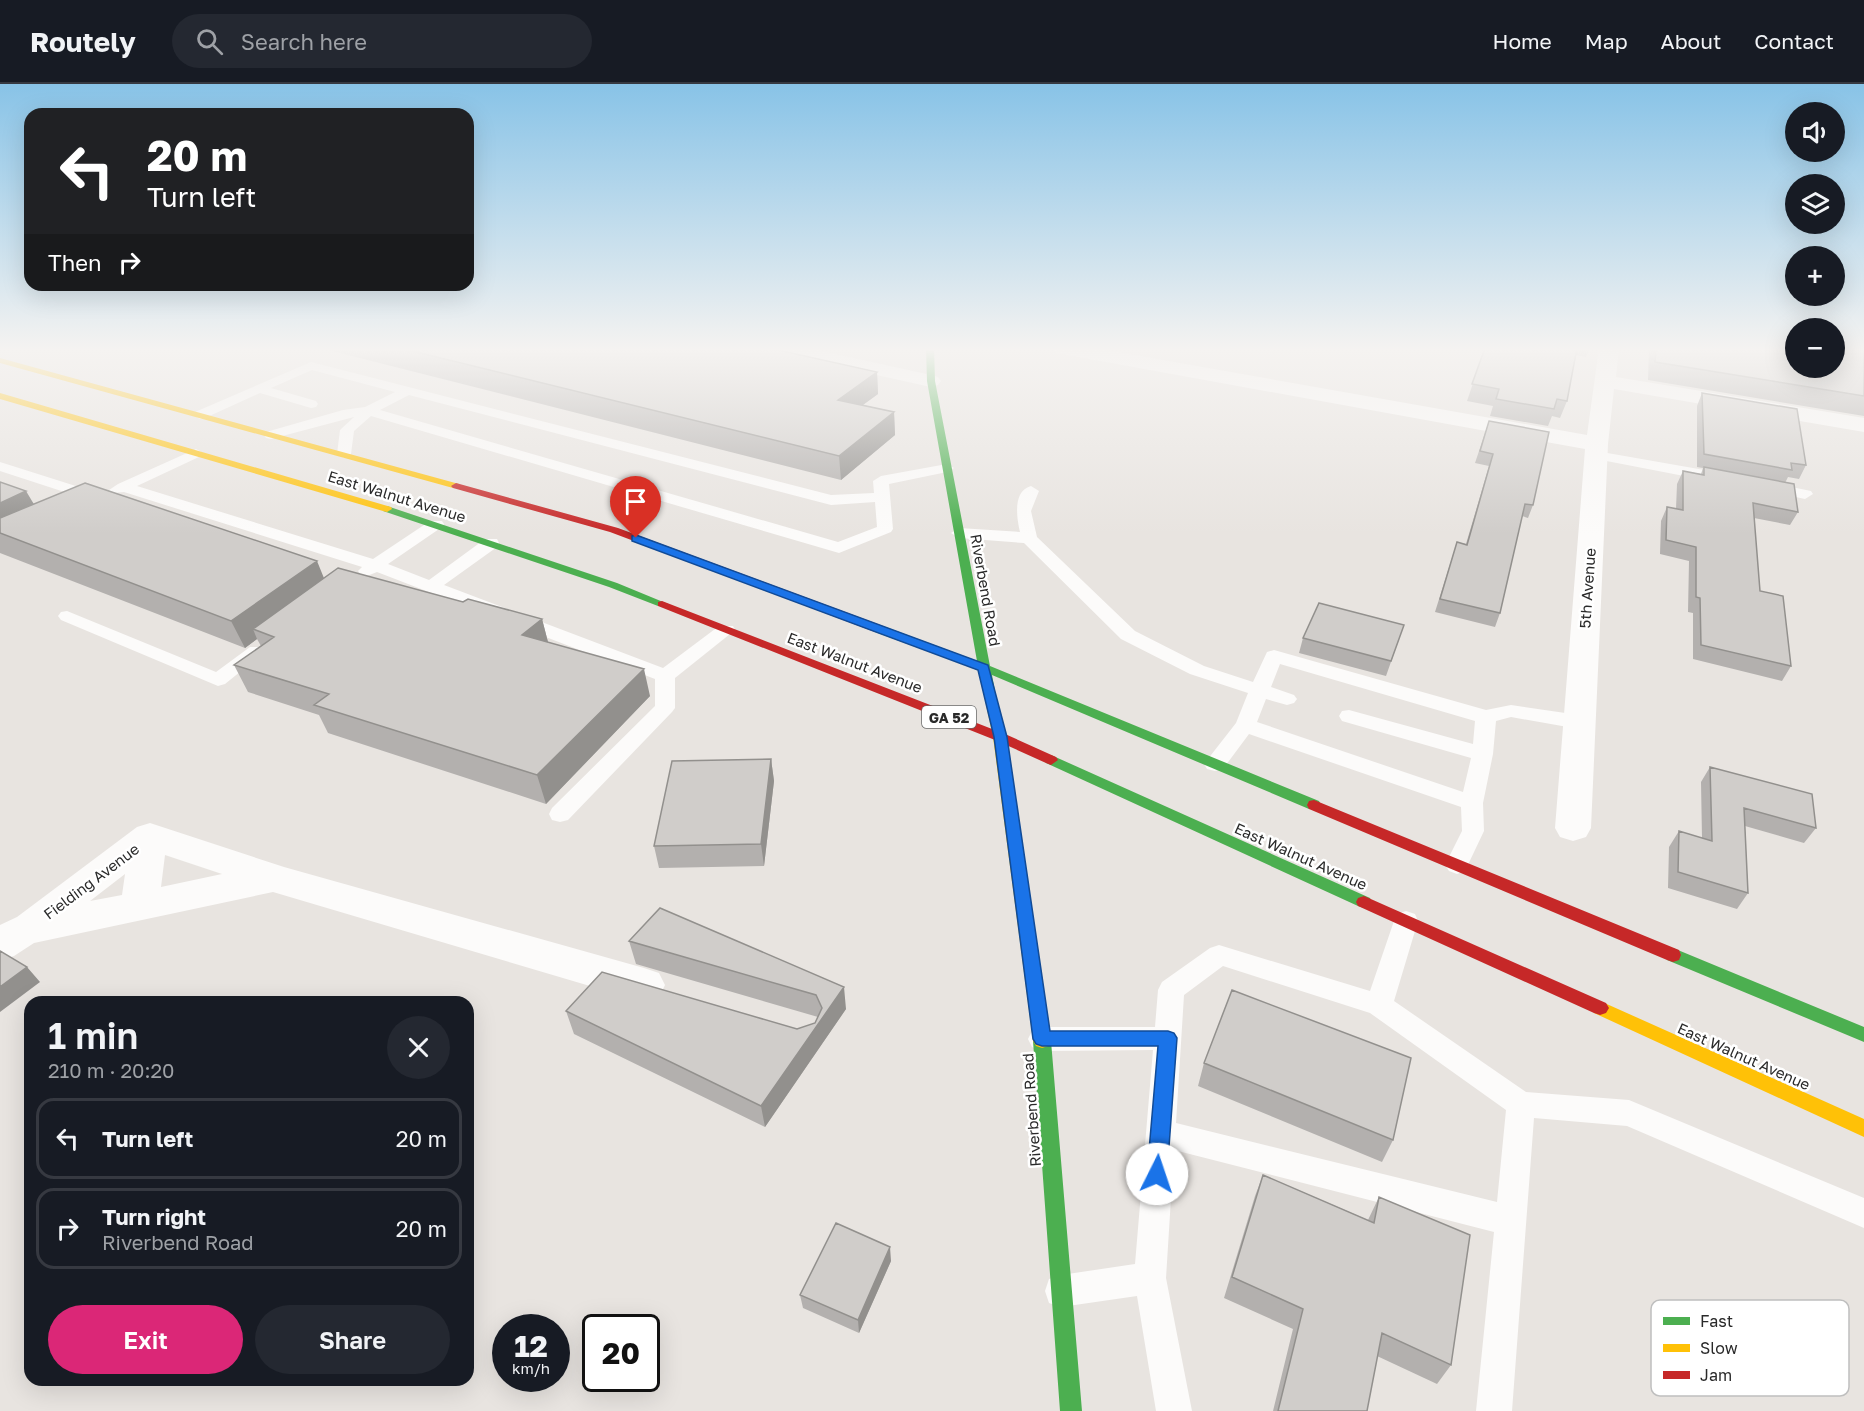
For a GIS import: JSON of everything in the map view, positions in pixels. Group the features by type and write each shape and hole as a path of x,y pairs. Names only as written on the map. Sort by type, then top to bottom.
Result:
{"main road":[{"name":"East Walnut Avenue","path":"48,410 436,524 613,585 1000,737 1864,1128"},
{"name":"East Walnut Avenue","path":"182,410 614,530 983,667 1864,1035"},
{"name":"Riverbend Road","path":"936,410 983,667 1000,737 1042,1039 1071,1411"}],"street":[{"path":"1390,410 1597,449"},
{"name":"5th Avenue","path":"1573,828 1597,449 1602,410"},
{"path":"1775,410 1864,425"},
{"path":"150,836 273,878 675,994"},
{"name":"Fielding Avenue","path":"12,938 139,906 150,836"},
{"name":"Fielding Avenue","path":"12,938 150,836"},
{"path":"139,906 273,878"}],"lane":[{"path":"200,415 212,410"},
{"path":"481,410 831,500 882,497"},
{"path":"271,435 348,413 368,411 839,548 885,529 881,481 947,468"},
{"path":"344,454 347,430 368,411"},
{"path":"1597,449 1724,479"},
{"path":"76,509 196,453"},
{"path":"0,466 98,499"},
{"path":"1747,483 1805,494"},
{"path":"123,487 374,565 665,676"},
{"path":"1031,490 1023,511 1029,538 1128,635 1197,670 1287,699"},
{"path":"355,579 436,524"},
{"path":"959,533 1029,538"},
{"path":"430,587 491,543"},
{"path":"67,616 218,680 273,640"},
{"path":"665,676 726,630"},
{"path":"1215,764 1245,725 1274,656 1485,717 1510,711 1579,722"},
{"path":"560,814 665,708 665,676"},
{"path":"1349,716 1482,754"},
{"path":"1457,865 1473,831 1472,803 1482,754 1485,717"},
{"path":"1245,725 1472,803"},
{"path":"1379,1005 1406,921"},
{"path":"1174,1411 1150,1278 1171,990 1219,954 1379,1005 1521,1104 1629,1113 1864,1213"},
{"path":"1042,1039 1168,1038"},
{"path":"1494,1411 1521,1104"},
{"path":"1160,1133 1510,1221"},
{"path":"1061,1291 1150,1278"}],"building":[{"path":"652,410 884,410 894,412 839,456"},
{"path":"1703,410 1797,410 1806,465 1791,463 1792,470 1704,454"},
{"path":"1489,421 1549,432 1533,505 1525,504 1500,613 1440,599 1457,542 1467,545 1493,454 1480,451"},
{"path":"1704,467 1794,484 1798,512 1753,503 1760,591 1783,596 1791,666 1701,645 1700,598 1696,597 1696,547 1666,540 1667,507 1683,510 1683,471 1704,475"},
{"path":"0,482 26,491 0,503"},
{"path":"85,483 317,561 231,621 0,533 0,518"},
{"path":"338,568 463,602 468,599 542,619 522,635 644,669 537,775 314,705 329,694 234,665 274,637 253,629"},
{"path":"1319,603 1404,625 1391,661 1303,638"},
{"path":"771,759 761,844 654,846 672,761"},
{"path":"1710,767 1812,794 1816,828 1744,808 1748,893 1678,872 1679,831 1712,841"},
{"path":"660,908 844,987 761,1106 566,1011 602,972 797,1029 815,1023 822,1008 816,995 629,941"},
{"path":"0,951 27,967 0,987"},
{"path":"1232,990 1411,1058 1393,1140 1204,1063"},
{"path":"1263,1175 1374,1223 1379,1197 1470,1235 1451,1365 1382,1333 1367,1411 1278,1411 1303,1309 1232,1277"},
{"path":"836,1223 890,1247 858,1320 800,1295"}],"traffic: fast":[{"path":"936,410 989,691"},
{"path":"387,509 613,585 662,604"},
{"path":"879,629 983,667 1314,805"},
{"path":"1051,760 1364,902"},
{"path":"1673,955 1864,1035"},
{"path":"1042,1041 1071,1411"}],"traffic: slow":[{"path":"48,410 387,509"},
{"path":"181,410 456,486"},
{"path":"989,691 1000,737 1042,1041"},
{"path":"1600,1008 1864,1128"}],"traffic: jam":[{"path":"456,486 614,530 879,629"},
{"path":"662,604 1000,737 1051,760"},
{"path":"1314,805 1673,955"},
{"path":"1364,902 1600,1008"}],"route":[{"path":"636,538 983,667 1000,737 1042,1039 1168,1038 1157,1174"}]}
